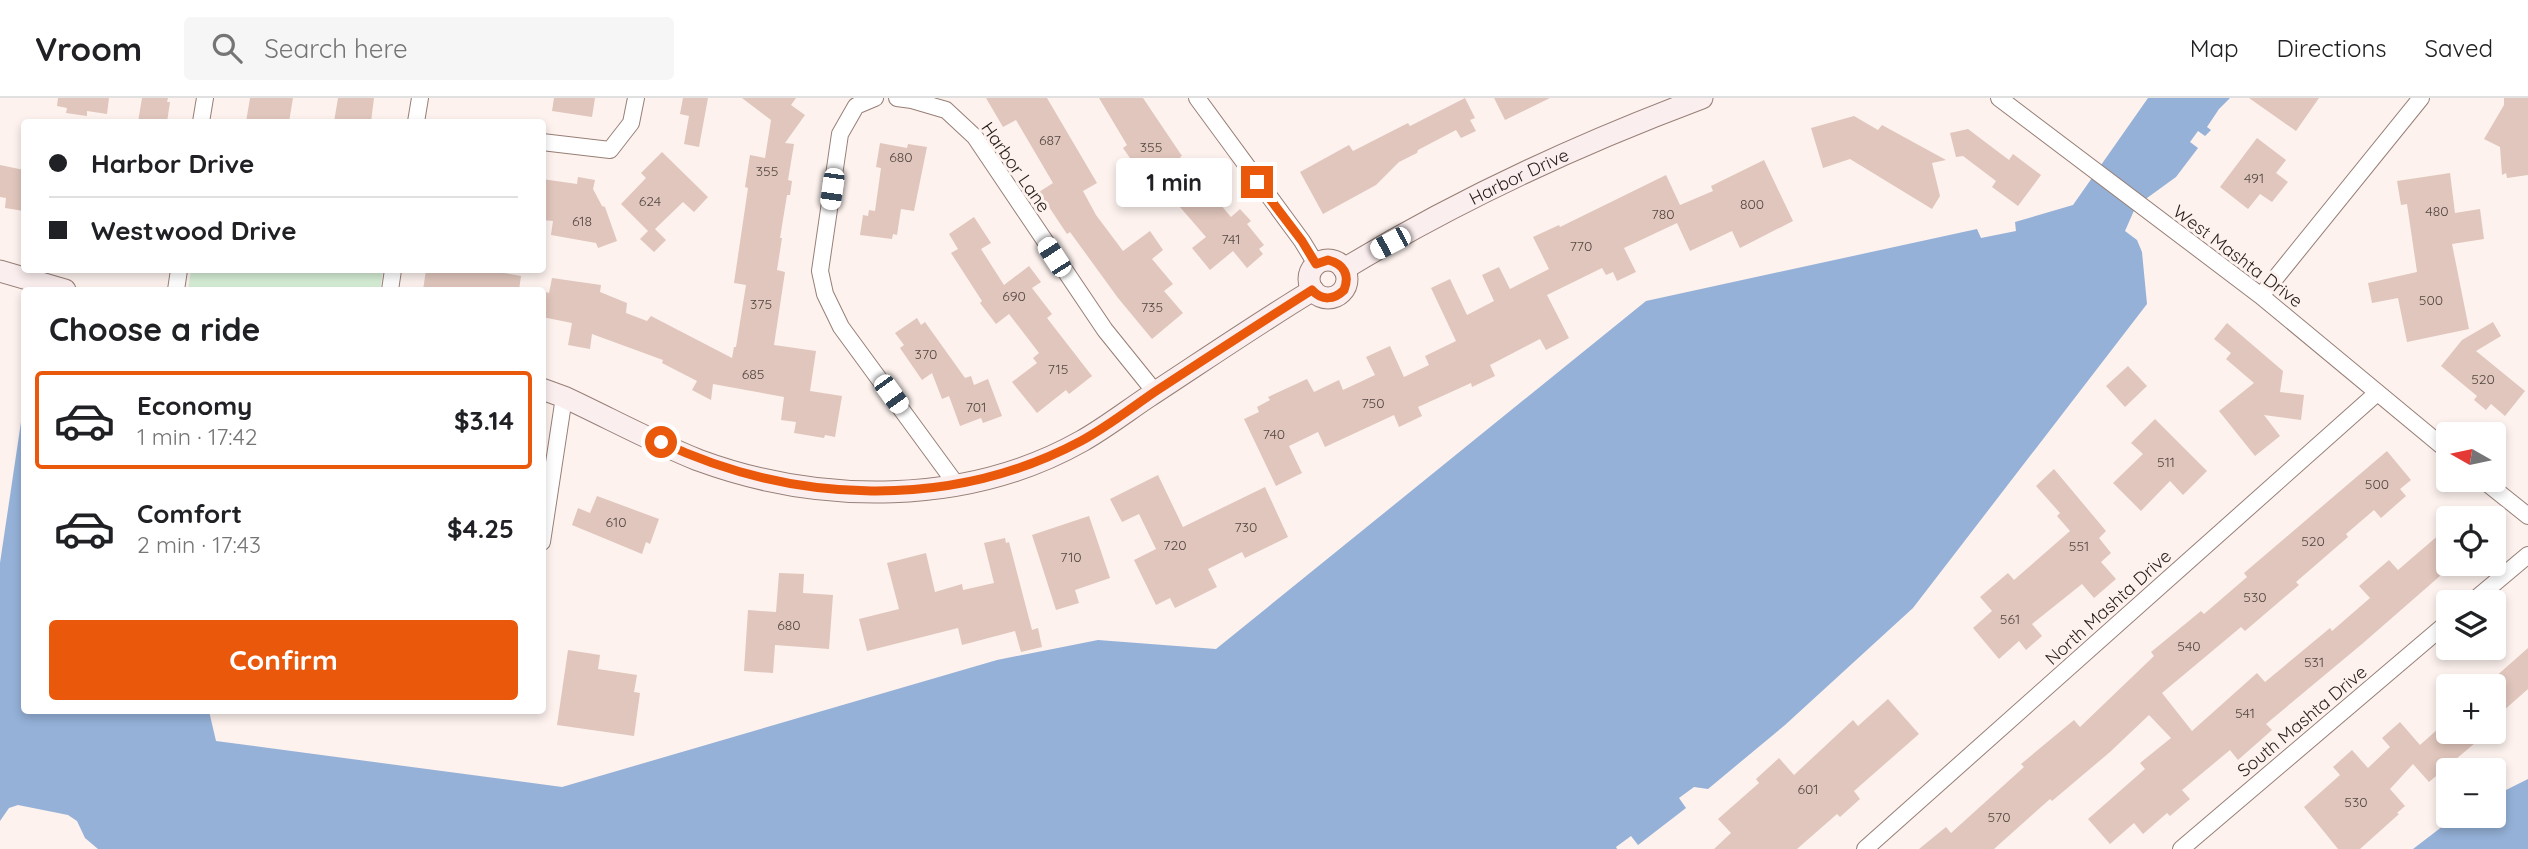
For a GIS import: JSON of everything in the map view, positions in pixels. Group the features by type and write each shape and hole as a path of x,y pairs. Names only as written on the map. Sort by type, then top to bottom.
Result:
{"street":[{"path":"202,119 205,98"},
{"path":"416,119 420,98"},
{"path":"546,142 610,150 631,122 636,98"},
{"path":"875,98 856,106 840,134 820,271 825,294 841,327 956,484"},
{"name":"Harbor Lane","path":"897,98 946,110 975,137 1105,330 1156,392"},
{"path":"1197,98 1316,264"},
{"name":"Harbor Drive","path":"1344,269 1480,195 1551,161 1702,98"},
{"name":"West Mashta Drive","path":"1999,98 2261,296 2436,441"},
{"path":"2261,296 2421,98"},
{"path":"1328,260 1336,262 1344,269 1347,282 1339,295 1326,299 1319,297 1312,290 1310,272 1316,264 1328,260"},
{"path":"0,271 55,287"},
{"path":"546,390 697,459 739,473 821,489 897,492 992,477 1032,464 1082,440 1312,290"},
{"name":"North Mashta Drive","path":"1866,849 2377,393"},
{"path":"546,516 564,397"},
{"path":"2498,492 2528,516"},
{"path":"2486,590 2528,555"},
{"name":"South Mashta Drive","path":"2181,849 2436,632"}],"green space":[{"path":"191,273 383,273 380,287 188,287"}],"water":[{"path":"2148,98 2230,98 2207,127 2211,130 2205,136 2198,131 2190,142 2198,148 2176,177 2136,206 2125,231 2137,240 2142,252 2147,304 1913,608 1785,725 1708,789 1694,787 1679,798 1686,808 1638,845 1631,836 1616,847 1617,849 98,849 85,838 77,821 68,815 18,805 9,808 0,821 0,563 21,422 21,714 210,714 216,741 562,787 997,660 1098,640 1216,649 1646,301 1977,229 1981,238 2016,231 2015,222 2073,205"},
{"path":"2528,779 2528,849 2413,849 2440,828 2506,828 2506,790"}],"building":[{"path":"58,98 109,98 107,114 87,111 87,116 66,113 67,108 57,106"},
{"path":"142,98 168,98 167,102 170,102 167,119 138,119"},
{"path":"250,98 293,98 290,119 246,119"},
{"path":"338,98 374,98 371,119 334,119"},
{"path":"554,98 595,98 592,117 552,111"},
{"path":"683,98 708,98 699,147 684,144 689,116 680,114"},
{"path":"742,98 796,98 791,105 805,115 785,143 794,144 788,180 792,181 780,238 777,270 785,272 774,345 816,351 810,391 842,396 835,437 794,433 796,422 781,420 784,397 713,384 711,400 692,390 697,381 662,363 663,360 592,334 590,349 568,345 572,323 546,318 546,292 549,293 552,278 601,285 600,292 627,303 626,313 647,321 651,316 732,358 746,285 734,283 748,188 745,187 750,155 765,158 771,120"},
{"path":"986,98 1047,98 1097,183 1083,191 1096,215 1123,251 1150,231 1163,250 1152,259 1173,284 1164,291 1183,313 1152,339 1070,232 1067,234 1039,192 1053,183 1016,120 1003,127"},
{"path":"1099,98 1143,98 1182,156 1180,157 1231,217 1240,209 1251,221 1247,224 1264,245 1259,249 1263,254 1247,268 1233,251 1210,270 1192,248 1206,237 1153,176 1146,181 1123,148 1127,145"},
{"path":"1465,98 1475,118 1470,120 1476,131 1461,138 1456,130 1418,150 1399,162 1376,185 1323,214 1300,172 1349,145 1353,151"},
{"path":"1494,98 1550,98 1505,120"},
{"path":"2249,98 2319,98 2296,131"},
{"path":"2504,98 2528,98 2528,175 2507,178 2506,173 2502,175 2500,147 2484,139 2504,105"},
{"path":"1854,116 1878,130 1882,125 1946,160 1932,163 1940,196 1932,209 1850,159 1823,168 1811,128"},
{"path":"1968,129 2009,160 2013,154 2041,175 2018,206 1992,187 1996,181 1963,156 1956,157 1950,133"},
{"path":"2257,138 2286,160 2276,173 2288,182 2272,202 2260,194 2248,209 2220,187"},
{"path":"880,143 907,148 908,144 927,147 914,211 901,209 897,235 893,234 892,239 860,235 863,215 868,216 869,210 875,211 881,168 876,167"},
{"path":"662,152 708,197 694,212 683,202 655,229 666,240 654,252 640,239 648,231 621,204 646,178 641,173"},
{"path":"1764,160 1793,221 1740,248 1732,231 1690,251 1677,223 1624,248 1636,272 1617,281 1613,272 1606,275 1602,268 1547,295 1569,338 1546,350 1540,339 1490,365 1495,376 1472,387 1471,383 1418,407 1422,416 1399,427 1394,415 1325,447 1318,432 1289,446 1302,473 1276,486 1244,419 1259,412 1257,407 1270,400 1268,397 1307,379 1314,392 1339,380 1343,390 1375,375 1366,357 1390,346 1404,377 1429,365 1425,356 1456,341 1431,288 1450,279 1467,315 1494,301 1482,275 1499,267 1510,289 1549,269 1533,237 1559,225 1560,227 1666,175 1680,205 1713,191 1711,186"},
{"path":"0,165 21,169 21,211 5,208 6,198 0,197"},
{"path":"2450,173 2455,213 2480,209 2484,239 2452,244 2469,329 2407,342 2398,298 2372,303 2368,283 2417,272 2407,204 2401,205 2397,181"},
{"path":"578,177 595,180 593,189 605,207 617,241 598,248 596,243 551,235 553,221 546,220 546,180 577,184"},
{"path":"974,217 991,243 981,249 1004,285 1029,266 1041,282 1032,288 1052,314 1047,318 1092,376 1069,394 1066,390 1037,413 1012,382 1037,363 1033,358 1039,353 1009,314 996,324 980,303 982,301 951,253 958,249 949,234"},
{"path":"426,273 504,273 521,276 519,287 423,287"},
{"path":"917,318 921,325 925,322 965,378 971,376 974,385 988,379 1002,416 983,423 981,418 960,426 949,396 942,399 932,373 922,380 900,348 904,345 895,333"},
{"path":"2493,322 2501,336 2476,351 2525,391 2505,416 2491,404 2486,410 2474,400 2477,396 2441,366 2462,340"},
{"path":"2227,323 2283,371 2280,392 2304,395 2301,420 2264,415 2280,436 2255,456 2219,411 2254,383 2226,359 2231,353 2214,339"},
{"path":"2128,366 2147,386 2125,407 2106,386"},
{"path":"2155,419 2207,471 2183,495 2170,481 2141,511 2113,483 2143,454 2131,443"},
{"path":"2387,451 2411,480 2400,489 2406,496 2381,518 2374,510 2346,534 2348,537 2296,582 2299,585 2245,631 2241,627 2162,693 2192,731 2257,673 2265,682 2330,628 2332,631 2370,598 2359,586 2389,560 2398,570 2436,537 2436,576 2440,576 2266,724 2272,730 2238,760 2230,750 2182,790 2190,799 2170,816 2167,813 2143,834 2134,823 2110,844 2088,819 2145,769 2140,763 2171,738 2149,715 2110,752 2052,801 2050,799 1994,849 1919,849 1946,827 1951,833 2024,767 2021,764 2074,720 2080,727 2154,656 2151,652 2201,611 2204,614 2247,577 2244,573"},
{"path":"2054,469 2106,531 2099,538 2111,553 2101,562 2116,579 2094,598 2082,584 2032,624 2042,636 2026,650 2019,641 1999,659 1973,628 1992,611 1980,597 2008,573 2014,580 2070,531 2057,516 2060,513 2036,486"},
{"path":"1158,475 1183,527 1265,487 1288,537 1245,558 1242,552 1208,569 1217,587 1175,608 1170,598 1156,605 1134,560 1156,549 1139,514 1122,522 1110,499"},
{"path":"597,496 659,519 650,544 646,542 642,554 572,525 578,508 590,513"},
{"path":"1089,516 1110,578 1075,590 1079,603 1056,610 1032,535"},
{"path":"1005,538 1006,543 1009,542 1032,630 1038,628 1042,647 1021,652 1015,631 962,645 958,628 867,651 859,619 899,609 887,563 926,553 935,592 962,584 963,590 994,583 984,543"},
{"path":"779,573 804,574 803,593 833,595 829,649 775,645 773,673 744,671 748,610 776,612"},
{"path":"2528,648 2528,689 2506,708 2506,674 2499,674"},
{"path":"568,650 600,655 598,669 637,675 634,692 640,693 634,736 557,725"},
{"path":"1888,699 1919,734 1854,791 1860,799 1840,817 1837,814 1797,849 1714,849 1731,833 1718,819 1759,783 1756,779 1779,758 1794,775 1853,720 1858,726"},
{"path":"2400,722 2420,745 2436,731 2436,744 2474,744 2457,758 2436,758 2436,776 2429,782 2413,764 2390,789 2405,806 2397,813 2399,814 2360,849 2338,849 2304,807 2340,775 2333,767 2352,750 2368,768 2390,747 2382,738"}],"route":[{"path":"661,442 697,459 739,473 821,489 851,491 897,492 956,484 992,477 1032,464 1082,440 1312,290 1319,297 1326,299 1333,298 1344,290 1347,282 1342,267 1328,260 1316,264 1257,182"}]}
